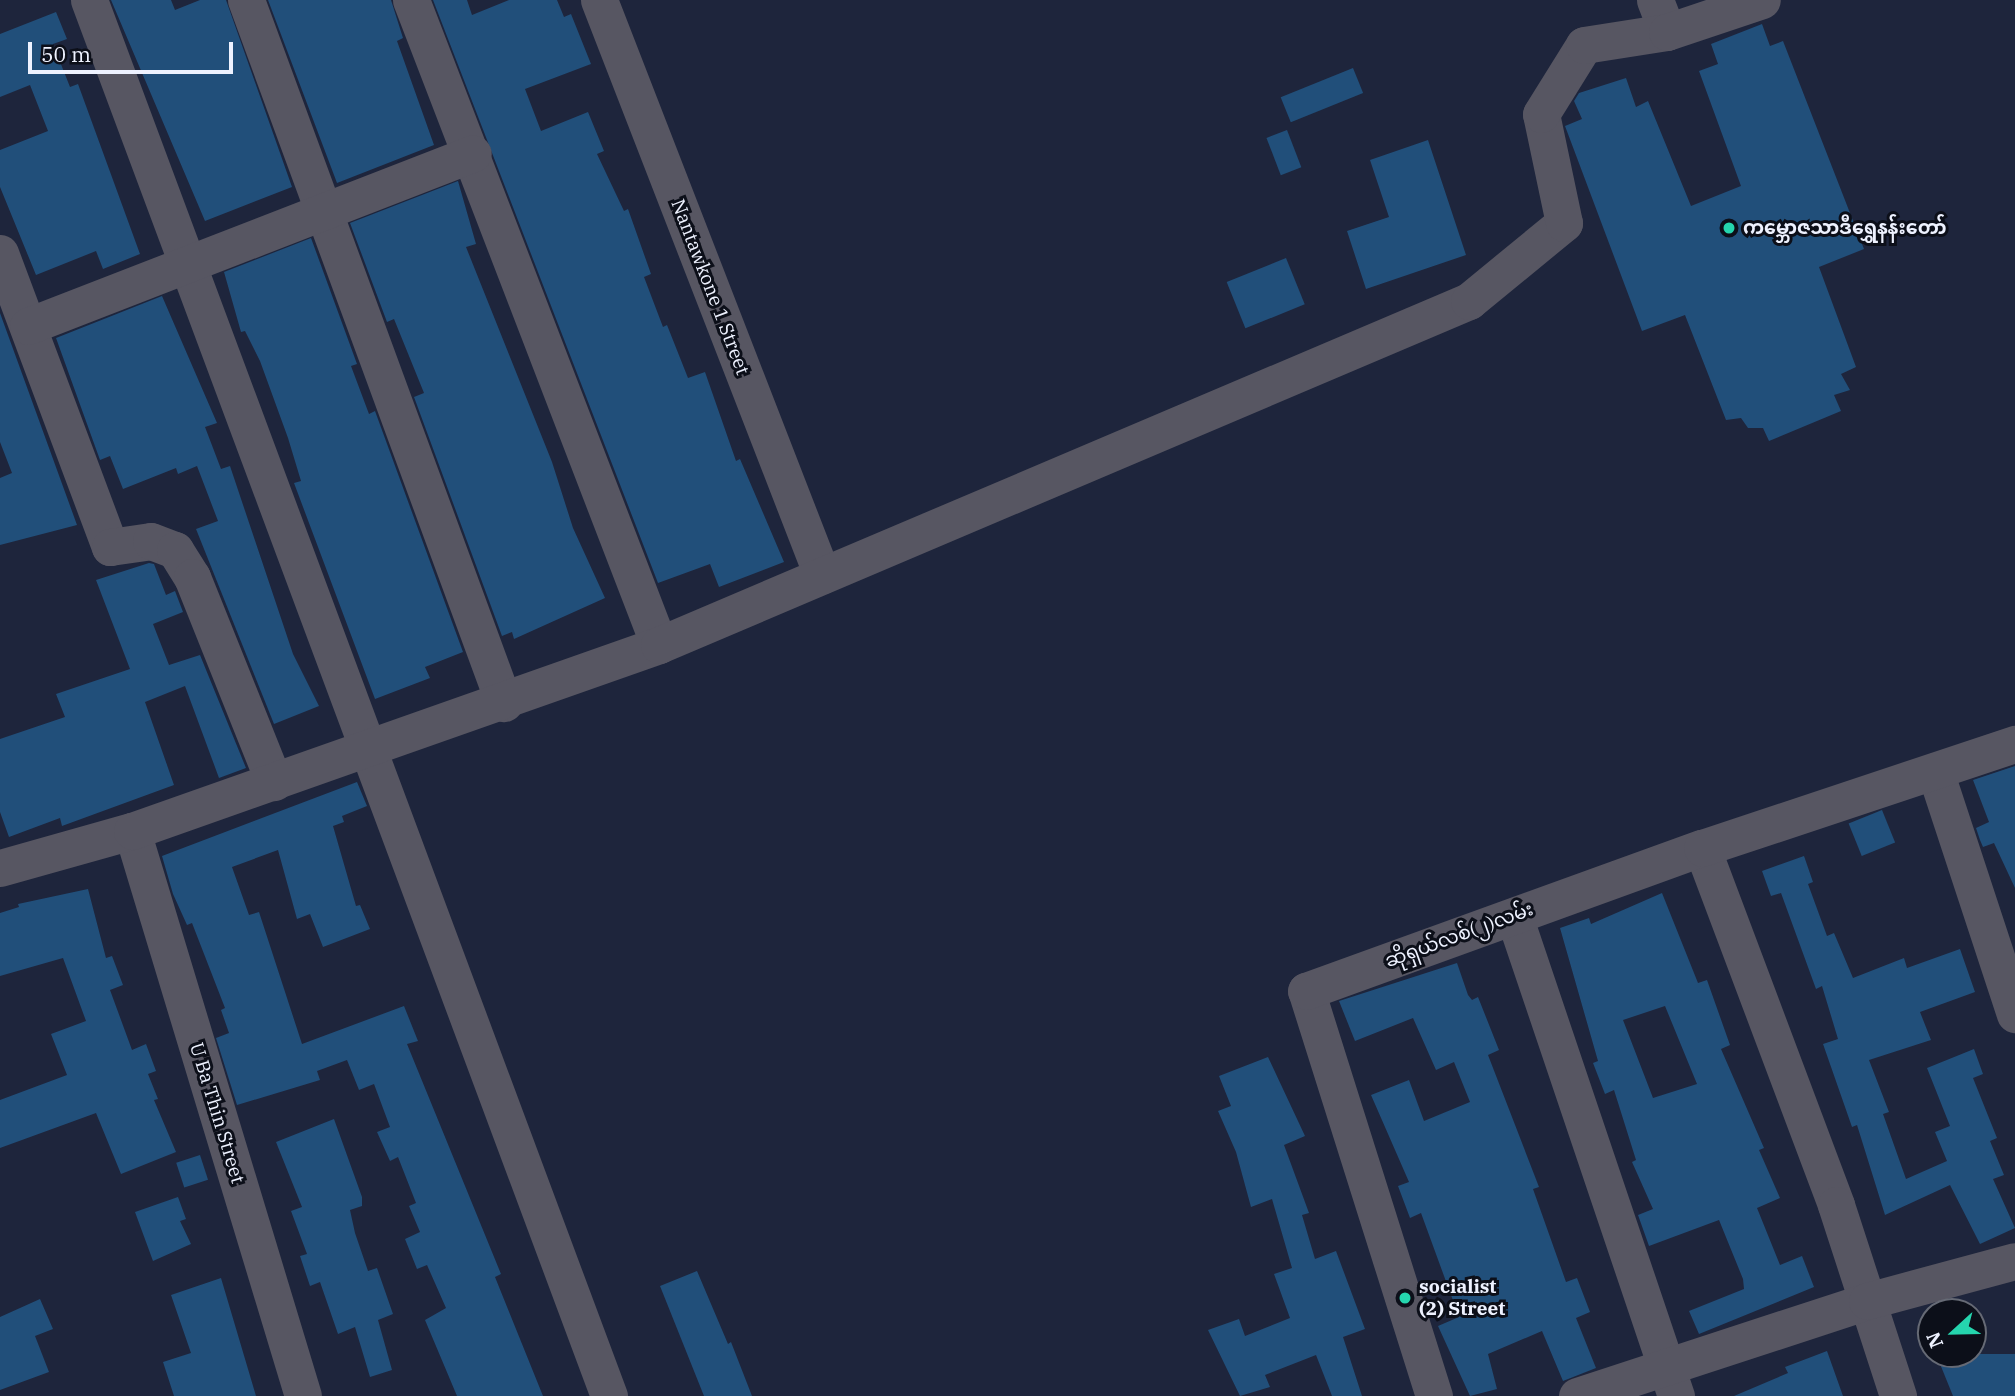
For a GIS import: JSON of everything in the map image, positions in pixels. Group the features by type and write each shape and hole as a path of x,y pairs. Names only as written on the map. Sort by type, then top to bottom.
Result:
{"street":[{"path":"89,0 609,1396"},
{"path":"246,0 505,703"},
{"path":"411,0 473,153 659,645"},
{"name":"Nantawkone 1 Street","path":"599,0 822,575"},
{"path":"0,868 131,831 505,703 659,645 1469,301 1564,223 1541,114 1584,45 1661,16 1762,0"},
{"path":"28,326 473,153"},
{"path":"0,253 110,547 151,541 175,550 192,577 274,782"},
{"name":"ဆိုရှယ်လစ်(၂)လမ်း","path":"1434,1396 1306,991 1702,848 2015,744"},
{"path":"1935,771 2015,1014"},
{"name":"U Ba Thin Street","path":"131,831 303,1396"},
{"path":"1702,848 1867,1301 1898,1396"},
{"path":"1514,916 1672,1382"},
{"path":"1577,1396 1672,1382 1867,1301 2015,1261"}],"building":[{"path":"111,0 171,0 175,10 200,0 226,0 292,187 205,221"},
{"path":"268,0 391,0 403,38 397,41 434,145 337,183"},
{"path":"433,0 467,0 472,15 509,0 557,0 564,17 571,14 591,64 525,89 541,131 588,112 604,151 597,154 624,211 628,209 651,274 644,277 663,327 667,325 688,378 705,372 736,461 740,459 784,562 719,587 710,564 658,583"},
{"path":"56,12 67,39 53,44 70,87 78,84 140,254 103,269 96,251 36,275 0,187 0,150 48,131 30,85 0,97 0,34"},
{"name":"ကမ္ဘောဇသာဒီရွှေနန်းတော်","path":"1762,24 1770,46 1783,41 1864,249 1819,267 1856,367 1841,374 1850,390 1834,395 1841,411 1769,441 1763,428 1748,428 1741,418 1726,420 1685,315 1642,331 1565,126 1582,119 1574,101 1579,93 1626,78 1636,107 1648,101 1691,206 1741,186 1699,71 1718,64 1711,44"},
{"path":"1353,68 1363,93 1291,122 1281,97"},
{"path":"1287,130 1301,167 1281,175 1266,138"},
{"path":"1428,140 1466,255 1366,289 1347,231 1389,217 1370,160"},
{"path":"458,181 476,244 466,247 552,462 573,528 605,598 514,639 512,632 502,636 414,397 424,393 394,319 387,322 350,223"},
{"path":"311,238 357,364 351,366 369,414 375,411 463,652 425,667 430,678 375,699 294,483 301,481 288,438 260,361 245,331 241,332 224,272"},
{"path":"1286,258 1305,304 1245,328 1227,282"},
{"path":"162,296 217,423 205,427 221,469 230,466 293,654 319,706 274,724 196,529 218,521 197,466 178,474 176,468 123,489 110,456 100,460 56,338"},
{"path":"0,313 77,525 0,545 0,478 12,473 0,442"},
{"path":"149,563 154,564 166,595 175,591 183,612 153,624 169,665 200,655 246,768 219,778 185,686 145,702 174,785 62,826 60,818 9,837 0,812 0,739 65,717 56,694 130,669 96,580"},
{"path":"2015,766 2015,888 1994,843 1983,847 1980,840 1976,828 1989,822 1973,780"},
{"path":"357,782 367,806 342,816 344,822 333,826 356,906 360,905 370,929 323,947 310,914 297,919 278,850 232,867 249,915 259,912 302,1044 404,1006 418,1041 407,1044 501,1274 495,1277 543,1396 457,1396 425,1320 446,1308 427,1265 417,1269 405,1239 420,1232 409,1206 416,1203 398,1157 390,1161 377,1132 390,1127 374,1084 359,1090 347,1060 317,1071 320,1080 237,1105 216,1038 229,1033 221,1010 225,1008 192,923 187,925 173,894 162,856"},
{"path":"1882,810 1895,842 1862,856 1849,823"},
{"path":"1804,856 1813,882 1808,884 1827,936 1834,933 1853,978 1904,958 1907,968 1960,949 1975,992 1920,1012 1931,1040 1869,1060 1889,1112 1883,1114 1906,1179 1947,1161 1935,1132 1950,1126 1927,1068 1974,1049 1983,1074 1973,1078 1997,1138 1990,1141 2004,1175 1993,1179 2015,1228 1980,1244 1950,1185 1885,1215 1857,1125 1852,1127 1823,1044 1838,1039 1822,986 1816,989 1781,893 1771,896 1762,871"},
{"path":"88,889 106,958 112,956 123,985 110,990 132,1050 146,1044 156,1071 148,1074 158,1099 154,1100 176,1152 121,1174 96,1113 0,1148 0,1100 67,1075 51,1034 86,1021 63,958 0,976 0,913 19,907 18,904"},
{"path":"1662,893 1698,983 1707,980 1730,1045 1721,1049 1764,1148 1759,1150 1780,1198 1757,1208 1780,1265 1802,1256 1814,1287 1699,1334 1689,1311 1744,1289 1743,1279 1719,1220 1649,1246 1638,1215 1653,1209 1632,1162 1636,1160 1614,1090 1605,1094 1593,1063 1598,1061 1560,928 1589,918 1591,924","holes":["1665,1006 1697,1084 1653,1098 1623,1020"]},
{"path":"1457,963 1468,995 1472,1000 1478,997 1499,1050 1488,1055 1539,1187 1533,1189 1566,1282 1577,1278 1590,1312 1576,1318 1596,1368 1563,1381 1542,1331 1488,1354 1497,1389 1470,1396 1438,1326 1459,1317 1421,1213 1410,1218 1398,1186 1409,1182 1371,1095 1409,1080 1424,1121 1470,1102 1454,1062 1436,1070 1413,1018 1355,1041 1339,1001"},
{"path":"1268,1057 1305,1136 1284,1145 1309,1213 1302,1215 1315,1259 1336,1251 1365,1329 1343,1337 1362,1396 1332,1396 1316,1355 1265,1375 1270,1387 1240,1396 1208,1330 1239,1319 1245,1336 1290,1318 1274,1274 1292,1268 1272,1199 1251,1207 1236,1152 1218,1111 1231,1106 1219,1076"},
{"path":"334,1119 362,1197 362,1206 350,1210 355,1233 368,1271 377,1268 393,1314 378,1320 392,1370 370,1377 355,1327 338,1334 320,1282 310,1286 300,1256 307,1254 291,1211 302,1207 276,1142"},
{"path":"200,1155 208,1180 184,1187 176,1163"},
{"path":"178,1197 186,1219 180,1221 191,1244 153,1261 135,1212"},
{"path":"697,1271 728,1344 731,1342 752,1396 704,1396 660,1286"},
{"path":"221,1278 256,1396 174,1396 163,1362 191,1353 171,1295"},
{"path":"40,1299 53,1329 35,1336 49,1372 0,1390 0,1317"},
{"path":"1827,1351 1843,1396 1734,1396 1788,1373 1785,1367"},
{"path":"1987,1354 2015,1354 2015,1396 1953,1396 1942,1368 1987,1368"}],"place":[{"name":"ကမ္ဘောဇသာဒီရွှေနန်းတော်","path":"1729,228"},
{"name":"socialist (2) Street","path":"1405,1298"}]}
